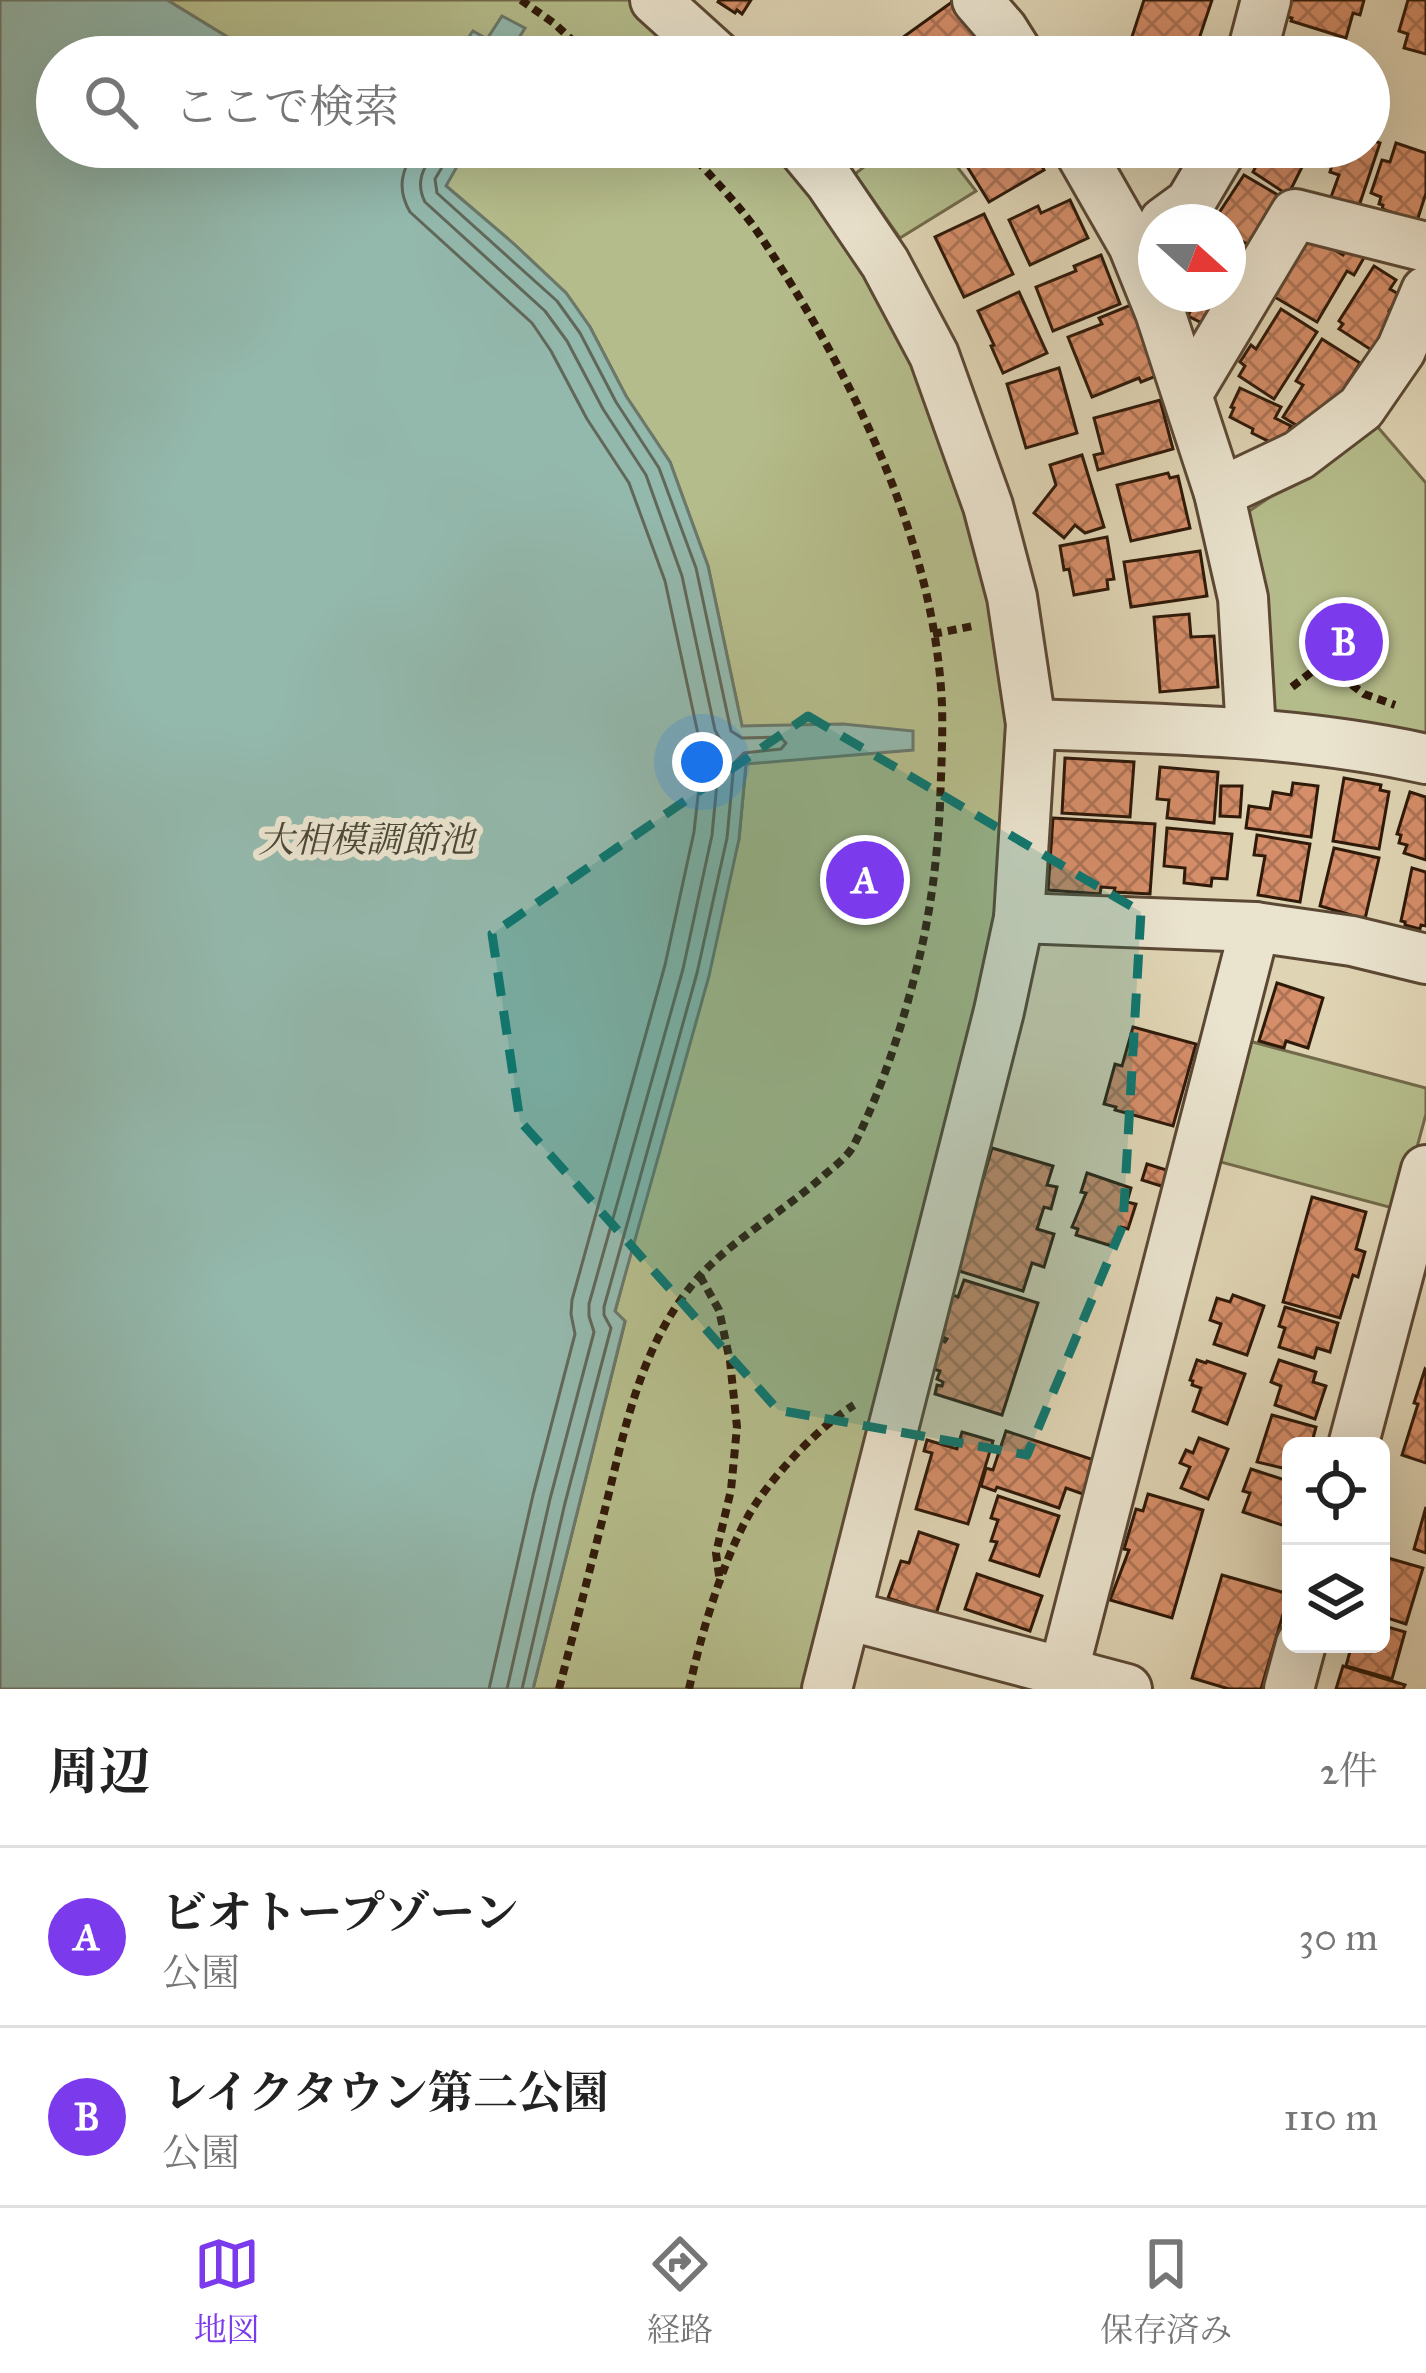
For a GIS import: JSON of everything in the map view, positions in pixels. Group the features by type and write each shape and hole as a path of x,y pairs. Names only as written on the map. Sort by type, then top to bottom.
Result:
{"street":[{"path":"655,0 695,36"},
{"path":"1257,36 1266,0"},
{"path":"818,168 884,263 934,355 988,506 1012,597 1031,724 1018,918 999,1011 827,1689"},
{"path":"1095,168 1138,217"},
{"path":"1189,204 1211,168"},
{"path":"1188,393 1295,214 1426,247"},
{"path":"1219,493 1299,455 1361,408 1401,350 1426,292"},
{"path":"1169,312 1243,598 1251,732"},
{"path":"1031,724 1251,732 1426,759"},
{"path":"1018,918 1256,927 1352,940 1426,959"},
{"path":"1061,1681 1256,927"},
{"path":"1355,1437 1426,1170"},
{"path":"847,1615 1061,1681 1127,1689"},
{"path":"1289,1689 1298,1653"}],"path":[{"path":"521,0 568,36"},
{"path":"560,1689 627,1422 650,1352 669,1314 700,1276 851,1151 902,1022 929,922 938,845 942,721 933,634 902,512 874,438 821,338 759,234 703,168"},
{"path":"1283,694 1323,663 1364,694 1406,709"},
{"path":"700,1276 719,1310 737,1427 731,1490 716,1553 720,1585"},
{"path":"689,1689 720,1585 746,1519 806,1444 838,1415 863,1399 900,1411"}],"highlighted area":[{"path":"808,716 1141,912 1123,1225 1027,1455 778,1410 520,1121 492,934"}],"green space":[{"path":"167,0 634,0 675,36 226,36"},
{"path":"438,168 796,168 909,343 981,558 1011,749 997,930 807,1689 533,1689 625,1322 615,1312 739,839 746,764 708,566 670,462 566,293 445,185 450,177"},
{"path":"863,168 958,168 976,191 900,238 855,174"},
{"path":"1376,425 1426,483 1426,744 1287,721 1271,711 1245,514"},
{"path":"1249,1041 1426,1088 1426,1114 1400,1210 1217,1161"}],"water":[{"name":"大相模調節池","path":"0,0 167,0 226,36 36,36 36,168 456,168 446,186 566,293 670,462 708,566 742,726 843,724 913,731 913,750 746,764 739,839 709,976 615,1311 625,1321 533,1689 0,1689"},
{"path":"502,16 525,28 520,36 489,36"}],"building":[{"path":"719,0 751,0 742,14"},
{"path":"1144,0 1212,0 1200,36 1132,36"},
{"path":"1289,0 1364,0 1360,15 1353,13 1347,36 1284,16"},
{"path":"1408,0 1426,0 1426,54 1404,48 1408,34 1399,31"},
{"path":"952,2 975,36 905,36"},
{"path":"1396,143 1426,153 1426,193 1417,221 1382,209 1381,197 1371,193 1379,168 1390,168"},
{"path":"968,168 1043,168 1044,170 989,202"},
{"path":"1255,168 1302,168 1288,195 1253,172"},
{"path":"1331,168 1372,168 1359,206 1331,197 1339,175 1330,172"},
{"path":"1244,175 1278,195 1254,248 1246,243 1246,204 1225,204"},
{"path":"1070,200 1088,238 1030,265 1009,220 1038,206 1041,213"},
{"path":"984,214 1013,274 964,297 935,237"},
{"path":"1309,235 1343,255 1353,239 1369,249 1354,275 1347,271 1317,322 1273,296"},
{"path":"1101,255 1120,304 1053,331 1036,287"},
{"path":"1374,266 1396,280 1390,289 1400,295 1389,311 1398,318 1376,353 1339,329 1343,324 1339,321"},
{"path":"1019,292 1047,353 1003,373 978,311"},
{"path":"1131,305 1159,375 1092,397 1068,337 1102,324 1099,318"},
{"path":"1281,309 1317,332 1274,399 1239,376 1245,366 1240,362 1251,345 1256,349"},
{"path":"1190,312 1208,312 1202,323 1188,316"},
{"path":"1322,339 1360,363 1333,406 1304,430 1283,417 1303,385 1296,381"},
{"path":"1059,368 1077,433 1026,448 1007,384"},
{"path":"1240,388 1281,407 1275,418 1291,426 1280,447 1230,417"},
{"path":"1160,400 1173,449 1098,470 1094,455 1103,453 1094,418"},
{"path":"1082,455 1104,527 1085,533 1075,525 1064,538 1034,513 1056,485 1050,465"},
{"path":"1168,473 1170,478 1178,476 1190,528 1131,541 1117,485"},
{"path":"1107,537 1114,579 1107,580 1108,589 1074,595 1060,546"},
{"path":"1200,551 1207,596 1131,607 1124,562"},
{"path":"1189,614 1191,637 1214,636 1218,687 1160,692 1154,617"},
{"path":"1065,758 1134,762 1130,817 1062,813"},
{"path":"1160,767 1218,772 1214,823 1167,818 1169,800 1157,799"},
{"path":"1344,778 1381,785 1380,790 1389,792 1379,849 1333,841"},
{"path":"1293,783 1318,786 1311,837 1246,828 1249,806 1270,809 1273,792 1291,795"},
{"path":"1221,786 1242,786 1240,817 1220,816"},
{"path":"1410,792 1426,797 1426,860 1404,853 1407,845 1399,843 1401,835 1397,834"},
{"path":"1053,818 1155,824 1150,894 1101,887 1100,894 1048,890"},
{"path":"1167,828 1232,834 1227,879 1212,878 1211,886 1184,883 1185,868 1164,866"},
{"path":"1257,835 1310,844 1300,902 1258,895 1265,856 1254,855"},
{"path":"1334,848 1379,858 1365,919 1320,906"},
{"path":"1412,868 1426,872 1426,926 1420,929 1401,921"},
{"path":"1277,983 1323,998 1308,1048 1286,1041 1284,1048 1259,1041"},
{"path":"1133,1027 1196,1044 1173,1126 1104,1104 1115,1064 1122,1066"},
{"path":"992,1148 1053,1166 1047,1185 1057,1187 1051,1209 1044,1207 1037,1229 1054,1234 1044,1267 1032,1263 1023,1291 956,1270"},
{"path":"1147,1164 1176,1173 1171,1189 1142,1180"},
{"path":"1087,1173 1131,1188 1127,1202 1136,1204 1128,1229 1121,1227 1115,1247 1076,1235 1078,1229 1072,1227 1086,1193 1081,1192"},
{"path":"1312,1197 1366,1212 1356,1249 1365,1252 1340,1318 1283,1302"},
{"path":"964,1280 1038,1303 1002,1415 935,1394 943,1382 937,1379 940,1371 933,1369 942,1340 947,1339 940,1336 953,1295 958,1297"},
{"path":"1233,1295 1264,1306 1247,1355 1214,1344 1221,1324 1210,1320 1217,1298 1230,1302"},
{"path":"1285,1307 1338,1323 1330,1352 1317,1348 1314,1358 1279,1347"},
{"path":"1197,1360 1245,1374 1227,1424 1193,1411 1201,1388 1190,1380"},
{"path":"1279,1360 1316,1372 1313,1382 1326,1386 1315,1419 1275,1405 1281,1386 1271,1382"},
{"path":"1426,1370 1426,1463 1402,1455"},
{"path":"1272,1415 1316,1427 1313,1437 1282,1437 1282,1468 1257,1462"},
{"path":"1006,1431 1094,1460 1083,1494 1066,1488 1059,1508 981,1486 986,1468 993,1470"},
{"path":"962,1432 993,1441 968,1524 916,1509 932,1453 924,1451 927,1440 957,1449"},
{"path":"1199,1438 1228,1449 1208,1499 1181,1488 1190,1467 1180,1463 1186,1450 1193,1453"},
{"path":"1251,1469 1282,1479 1282,1525 1243,1512 1250,1493 1243,1491"},
{"path":"1148,1494 1203,1510 1172,1618 1110,1600 1129,1550 1124,1549 1136,1509 1143,1511"},
{"path":"998,1496 1059,1516 1039,1576 990,1560 997,1542 991,1541 998,1520 991,1518"},
{"path":"1426,1507 1426,1553 1414,1549"},
{"path":"919,1532 958,1545 936,1614 888,1598 901,1561 909,1563"},
{"path":"1390,1559 1423,1568 1406,1624 1390,1619"},
{"path":"977,1574 1042,1596 1030,1631 965,1609"},
{"path":"1222,1575 1282,1592 1282,1618 1261,1689 1229,1689 1192,1678"},
{"path":"1390,1628 1405,1632 1392,1679 1346,1666 1350,1653 1390,1653"},
{"path":"1343,1666 1405,1685 1403,1689 1336,1689"}],"place":[{"name":"レイクタウン第二公園","path":"1344,642"},
{"name":"ビオトープゾーン","path":"865,880"}]}
